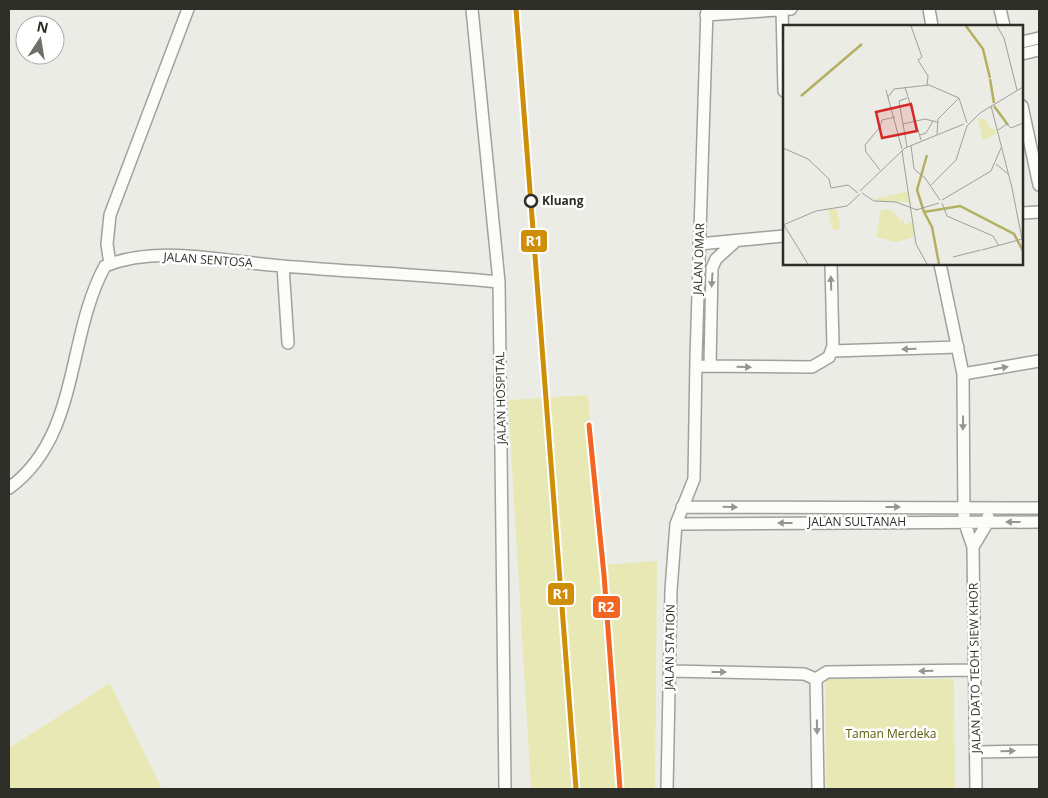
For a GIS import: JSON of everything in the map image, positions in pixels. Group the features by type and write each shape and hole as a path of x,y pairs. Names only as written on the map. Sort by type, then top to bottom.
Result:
{"street":[{"path":"9,488 21,479 44,452 59,419 96,282 105,266 110,264 107,244 110,215 188,9"},
{"name":"JALAN HOSPITAL","path":"472,9 499,282 505,789"},
{"path":"782,9 783,46"},
{"path":"706,12 789,9"},
{"path":"929,9 932,25"},
{"path":"1000,9 1004,25"},
{"name":"JALAN OMAR","path":"682,507 694,479 706,12"},
{"path":"1023,42 1039,38"},
{"path":"1023,54 1039,50"},
{"path":"1023,110 1037,162 1039,186"},
{"path":"1023,213 1039,212"},
{"path":"699,244 783,236"},
{"path":"710,366 712,268 716,259 736,241"},
{"name":"JALAN SENTOSA","path":"110,264 128,259 177,256 499,282"},
{"path":"696,366 812,367 829,358 833,346 831,265"},
{"path":"940,265 963,374 964,521 973,546"},
{"path":"283,266 288,343"},
{"path":"832,351 958,347"},
{"path":"963,374 1039,361"},
{"name":"JALAN SULTANAH","path":"682,507 1039,508"},
{"name":"JALAN STATION","path":"668,789 671,590 676,524 682,507"},
{"path":"973,546 988,522 988,508"},
{"name":"JALAN SULTANAH","path":"676,524 1039,522"},
{"name":"JALAN DATO TEOH SIEW KHOR","path":"973,546 976,789"},
{"path":"816,679 827,672 974,670"},
{"path":"670,671 804,674 816,679"},
{"path":"816,679 818,789"},
{"path":"976,752 1039,751"}],"green space":[{"path":"588,395 602,565 657,561 655,789 531,789 508,400"},
{"name":"Taman Merdeka","path":"826,679 954,679 955,789 826,789"},
{"path":"110,683 162,789 9,789 9,748"}],"transit line":[{"name":"R1","path":"516,9 576,789"},
{"name":"R2","path":"589,425 604,575 620,789"}],"place":[{"name":"Kluang","path":"531,201"}]}
